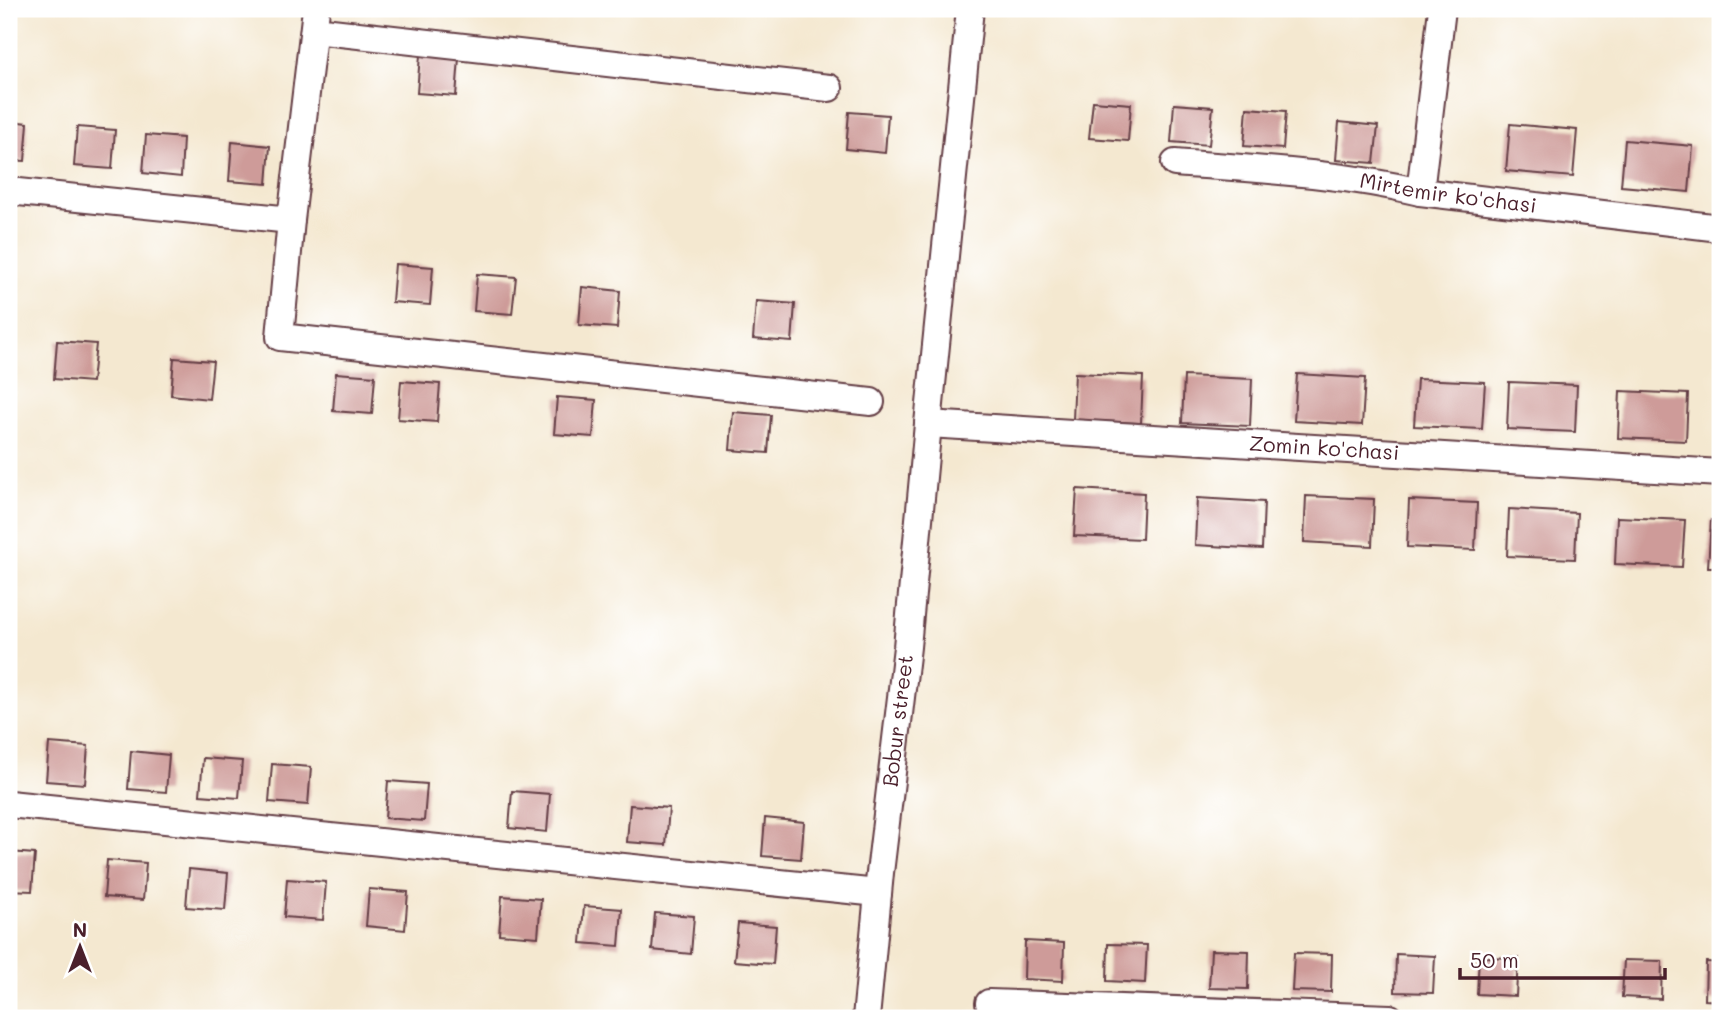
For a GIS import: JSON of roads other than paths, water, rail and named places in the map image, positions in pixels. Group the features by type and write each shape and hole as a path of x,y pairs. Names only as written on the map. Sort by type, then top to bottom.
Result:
{"street":[{"name":"Bobur street","path":"866,1018 907,647 970,9"},
{"path":"1420,192 1442,9"},
{"path":"830,88 315,20 280,337 871,402"},
{"name":"Mirtemir ko'chasi","path":"1175,163 1375,181 1420,192 1720,228"},
{"path":"9,191 291,220"},
{"name":"Zomin ko'chasi","path":"928,424 1720,473"},
{"path":"9,804 878,893"},
{"path":"989,1003 1390,1018"}]}
